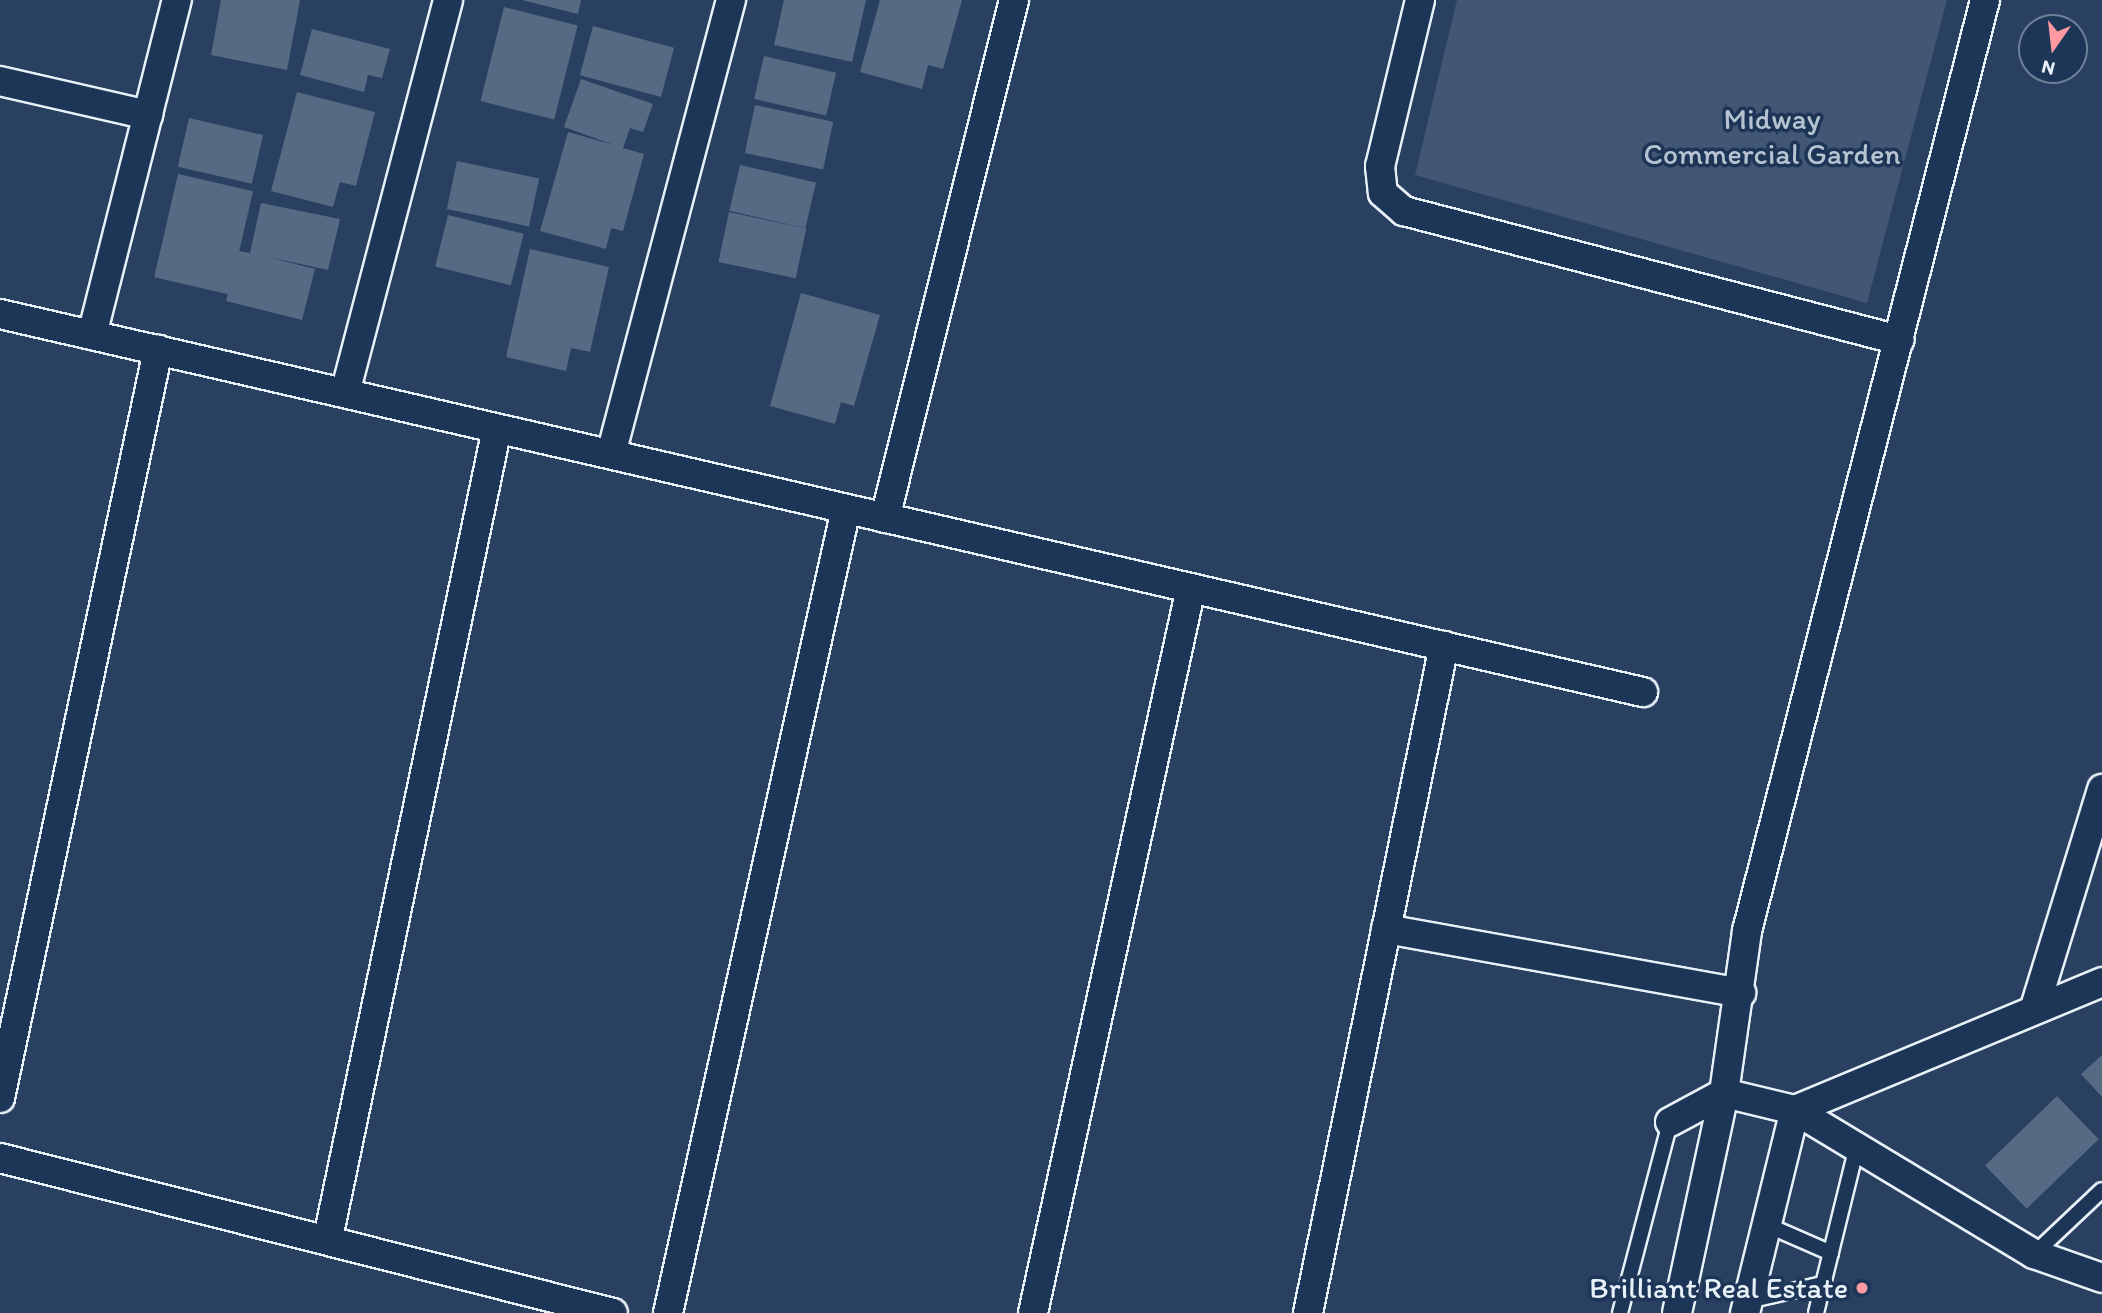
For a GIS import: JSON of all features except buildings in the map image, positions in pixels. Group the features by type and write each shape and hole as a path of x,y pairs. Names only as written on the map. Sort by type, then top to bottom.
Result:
{"street":[{"path":"92,335 177,0"},
{"path":"345,393 448,0"},
{"path":"611,454 731,0"},
{"path":"885,518 1014,0"},
{"path":"1420,0 1380,166 1383,193 1404,211 1899,340"},
{"path":"1677,1313 1724,1093 1741,993 1747,931 1985,0"},
{"path":"0,81 148,115"},
{"path":"0,314 1643,692"},
{"path":"0,1098 158,350"},
{"path":"328,1238 497,428"},
{"path":"668,1313 846,509"},
{"path":"1032,1313 1191,588"},
{"path":"1308,1313 1444,646"},
{"path":"2036,1004 2102,789"},
{"path":"1386,929 1741,993"},
{"path":"1795,1110 2036,1004 2102,982"},
{"path":"1670,1122 1724,1093 1795,1110 2034,1254 2102,1278"},
{"path":"1747,1307 1795,1110"},
{"path":"0,1158 328,1238 604,1312"}],"lane":[{"path":"1620,1313 1670,1122"},
{"path":"1816,1313 1857,1146"},
{"path":"2034,1254 2102,1190"},
{"path":"1767,1225 1830,1253"},
{"path":"1747,1307 1823,1284"}],"green space":[{"name":"Midway Commercial Garden","path":"1457,0 1947,0 1867,303 1415,175"}],"place":[{"name":"Brilliant Real Estate","path":"1862,1288"}]}
